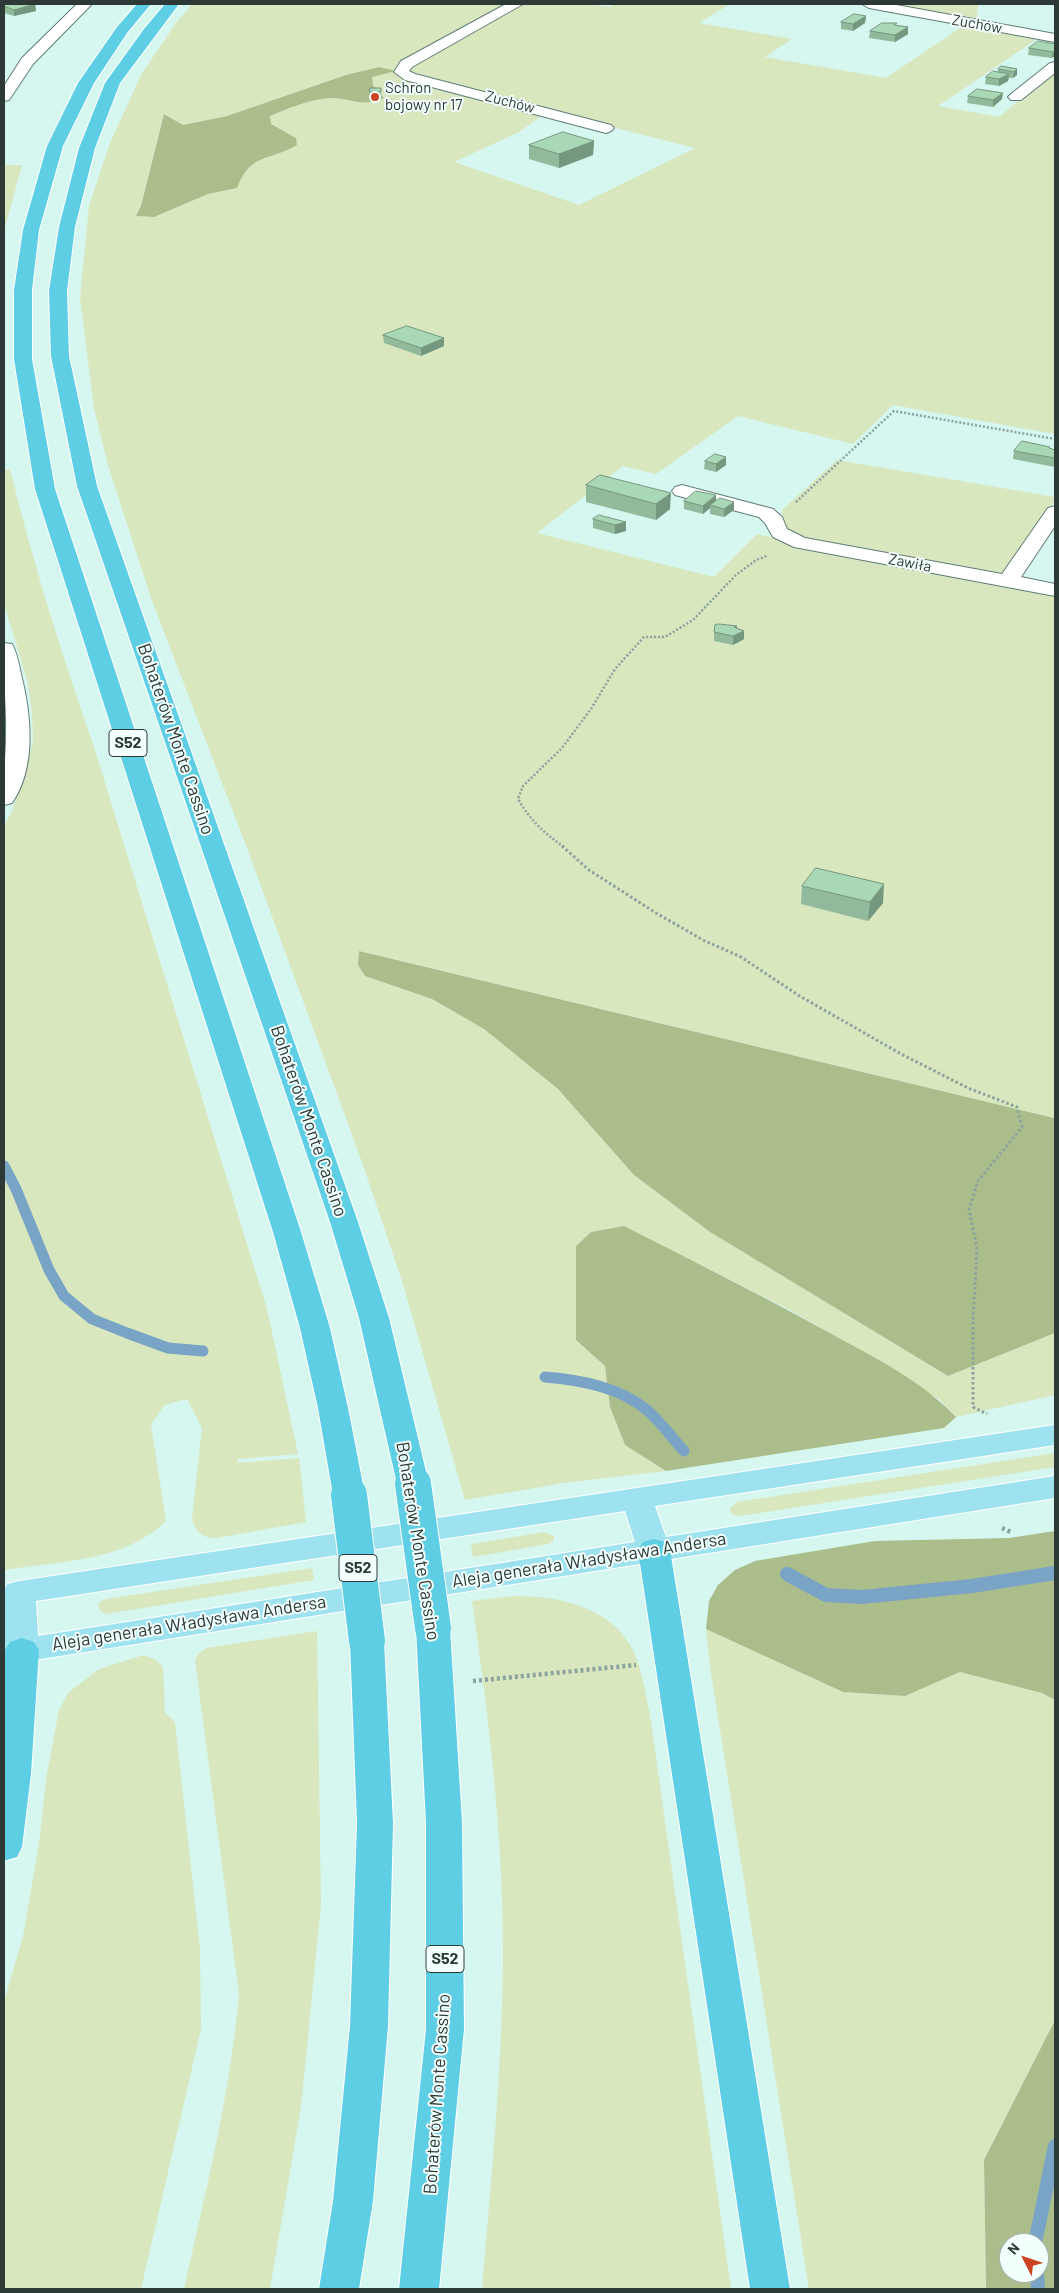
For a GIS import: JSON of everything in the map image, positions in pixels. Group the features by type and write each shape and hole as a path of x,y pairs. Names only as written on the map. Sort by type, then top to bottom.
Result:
{"highway":[{"name":"S52","path":"144,4 122,30 86,83 55,146 31,230 23,290 23,359 45,489 287,1232 315,1328 333,1408 349,1495 367,1641 376,1823 369,2026 353,2201 339,2289"},
{"name":"Bohaterów Monte Cassino","path":"172,4 149,32 113,83 87,148 67,228 58,291 60,356 87,486 344,1222 374,1318 413,1484 433,1628 444,1823 445,2028 419,2289"},
{"path":"654,1550 770,2289"},
{"path":"4,1847 14,1774 13,1651"}],"main road":[{"path":"13,1651 11,1593 1055,1435"},
{"name":"Aleja generała Władysława Andersa","path":"13,1651 1055,1488"},
{"path":"637,1499 654,1550"}],"street":[{"path":"6,88 46,41 85,4"},
{"name":"Zuchów","path":"516,4 406,64 401,72 410,77 492,96 606,128"},
{"name":"Zuchów","path":"869,4 1055,38"},
{"path":"1016,97 1055,66"},
{"path":"682,491 766,513 775,521"},
{"path":"1008,581 1055,512"},
{"name":"Zawiła","path":"775,521 774,526 778,532 801,543 1055,590"},
{"path":"4,649 14,685 11,721 15,766 4,798"}],"path":[{"path":"775,521 894,411 903,411 1055,439"},
{"path":"801,543 756,560 736,576 692,620 665,638 644,636 615,669 592,710 562,748 523,786 518,799 527,815 544,833 565,848 589,870 656,914 703,940 741,957 798,996 901,1054 968,1088 1017,1107 1022,1128 978,1181 969,1209 977,1248 973,1320 973,1407 990,1416"},
{"path":"485,1679 644,1664"}],"green space":[{"path":"192,4 511,4 401,64 396,71 405,77 540,112 534,115 540,117 519,132 454,162 579,205 695,148 419,78 406,72 406,69 520,4 588,4 609,7 616,4 730,4 699,23 792,39 765,57 886,78 966,24 1040,37 938,106 999,117 1055,71 1055,434 893,405 853,444 738,416 656,474 623,466 537,533 714,577 757,534 803,545 1055,593 1054,1118 359,951 358,965 365,976 432,999 484,1029 558,1089 634,1175 710,1232 948,1376 1055,1333 1055,1395 956,1417 940,1400 867,1354 788,1309 624,1226 591,1232 576,1246 576,1340 605,1366 610,1407 625,1445 666,1471 564,1483 465,1500 403,1284 362,1162 247,848 151,598 108,465 94,408 80,298 89,206 110,143 141,75 176,23","holes":["379,67 395,71 372,77 373,85 384,98 376,101 362,102 338,98 322,99 300,104 270,116 271,124 296,138 297,145 254,163 242,176 237,188 208,194 154,217 136,216 141,206 164,114 183,125 227,116 346,75"]},
{"path":"878,4 978,4 976,22"},
{"path":"379,67 396,71 372,77 373,85 384,98 368,102 339,98 315,100 270,116 271,124 296,138 297,145 254,163 248,168 237,188 208,194 154,217 136,216 141,206 164,114 183,125 227,116 346,75"},
{"path":"4,165 22,165 4,231"},
{"path":"837,460 1055,497 1055,500 1007,569 998,575 804,539 784,530 782,510"},
{"path":"10,469 49,609 94,747 267,1309 298,1454 238,1459 238,1463 299,1458 306,1522 216,1538 204,1536 196,1528 192,1520 202,1428 187,1399 164,1405 151,1425 166,1521 149,1535 131,1545 111,1552 90,1558 4,1570 4,826 24,779 33,741 28,683 4,604 4,470"},
{"path":"359,951 1054,1118 1055,1116 1055,1333 948,1376 710,1232 634,1175 558,1089 484,1029 432,999 365,976 358,965"},
{"path":"624,1226 758,1294 884,1363 930,1393 956,1417 944,1428 666,1471 625,1445 610,1407 605,1366 576,1340 576,1246 591,1232"},
{"path":"1055,1453 1055,1467 747,1515 736,1516 730,1512 730,1508 737,1502"},
{"path":"1055,1531 1055,1700 1042,1693 960,1672 905,1696 843,1692 706,1629 709,1601 718,1585 735,1570 755,1561 875,1541 1009,1538"},
{"path":"544,1532 554,1536 554,1540 549,1544 473,1557 471,1544"},
{"path":"312,1568 314,1580 106,1614 99,1610 99,1602 106,1599"},
{"path":"512,1596 544,1598 578,1605 608,1620 620,1631 630,1645 640,1670 650,1715 731,2289 482,2289 501,2044 503,1917 494,1781 472,1601"},
{"path":"706,1629 843,1692 905,1696 960,1672 1042,1693 1055,1700 1055,2020 984,2160 986,2289 809,2289 710,1667"},
{"path":"317,1631 321,1905 301,2107 270,2289 184,2289 209,2179 230,2069 239,1994 195,1660 198,1654 206,1648"},
{"path":"144,1655 156,1660 163,1667 165,1713 175,1722 200,1949 201,2029 141,2289 4,2289 4,2002 23,1936 39,1844 46,1779 59,1710 68,1693 99,1669"},
{"path":"1055,2020 1055,2289 986,2289 984,2160"}],"building":[{"path":"4,4 35,4 14,10 4,6"},
{"path":"854,14 866,16 853,24 841,22"},
{"path":"882,23 897,23 894,25 908,27 895,35 870,31"},
{"path":"1038,41 1055,44 1055,50 1053,52 1029,48"},
{"path":"1001,66 1017,69 1014,72 998,69"},
{"path":"993,71 1009,74 999,79 986,77"},
{"path":"370,88 381,88 381,92 370,92"},
{"path":"977,89 1003,93 993,100 968,96"},
{"path":"563,132 594,141 559,154 529,145"},
{"path":"407,326 444,338 421,348 383,335"},
{"path":"1022,441 1050,447 1055,450 1055,458 1014,451"},
{"path":"715,454 726,457 716,464 705,461"},
{"path":"600,475 671,493 656,504 586,485"},
{"path":"696,491 716,495 703,506 684,501"},
{"path":"720,498 734,502 724,509 710,505"},
{"path":"599,515 626,522 615,525 593,519"},
{"path":"715,625 737,626 734,627 744,631 733,636 714,632"},
{"path":"816,868 884,884 870,902 802,886"}],"waterway":[{"path":"4,1166 16,1189 49,1270 64,1296 92,1319 127,1333 168,1348 203,1351"},
{"path":"545,1377 599,1386 636,1402 662,1425 684,1451"},
{"path":"787,1574 826,1595 862,1597 972,1586 1055,1573"},
{"path":"1037,2233 1055,2146"},
{"path":"1038,2283 1038,2289"}],"place":[{"name":"Schron bojowy nr 17","path":"375,97"}]}
